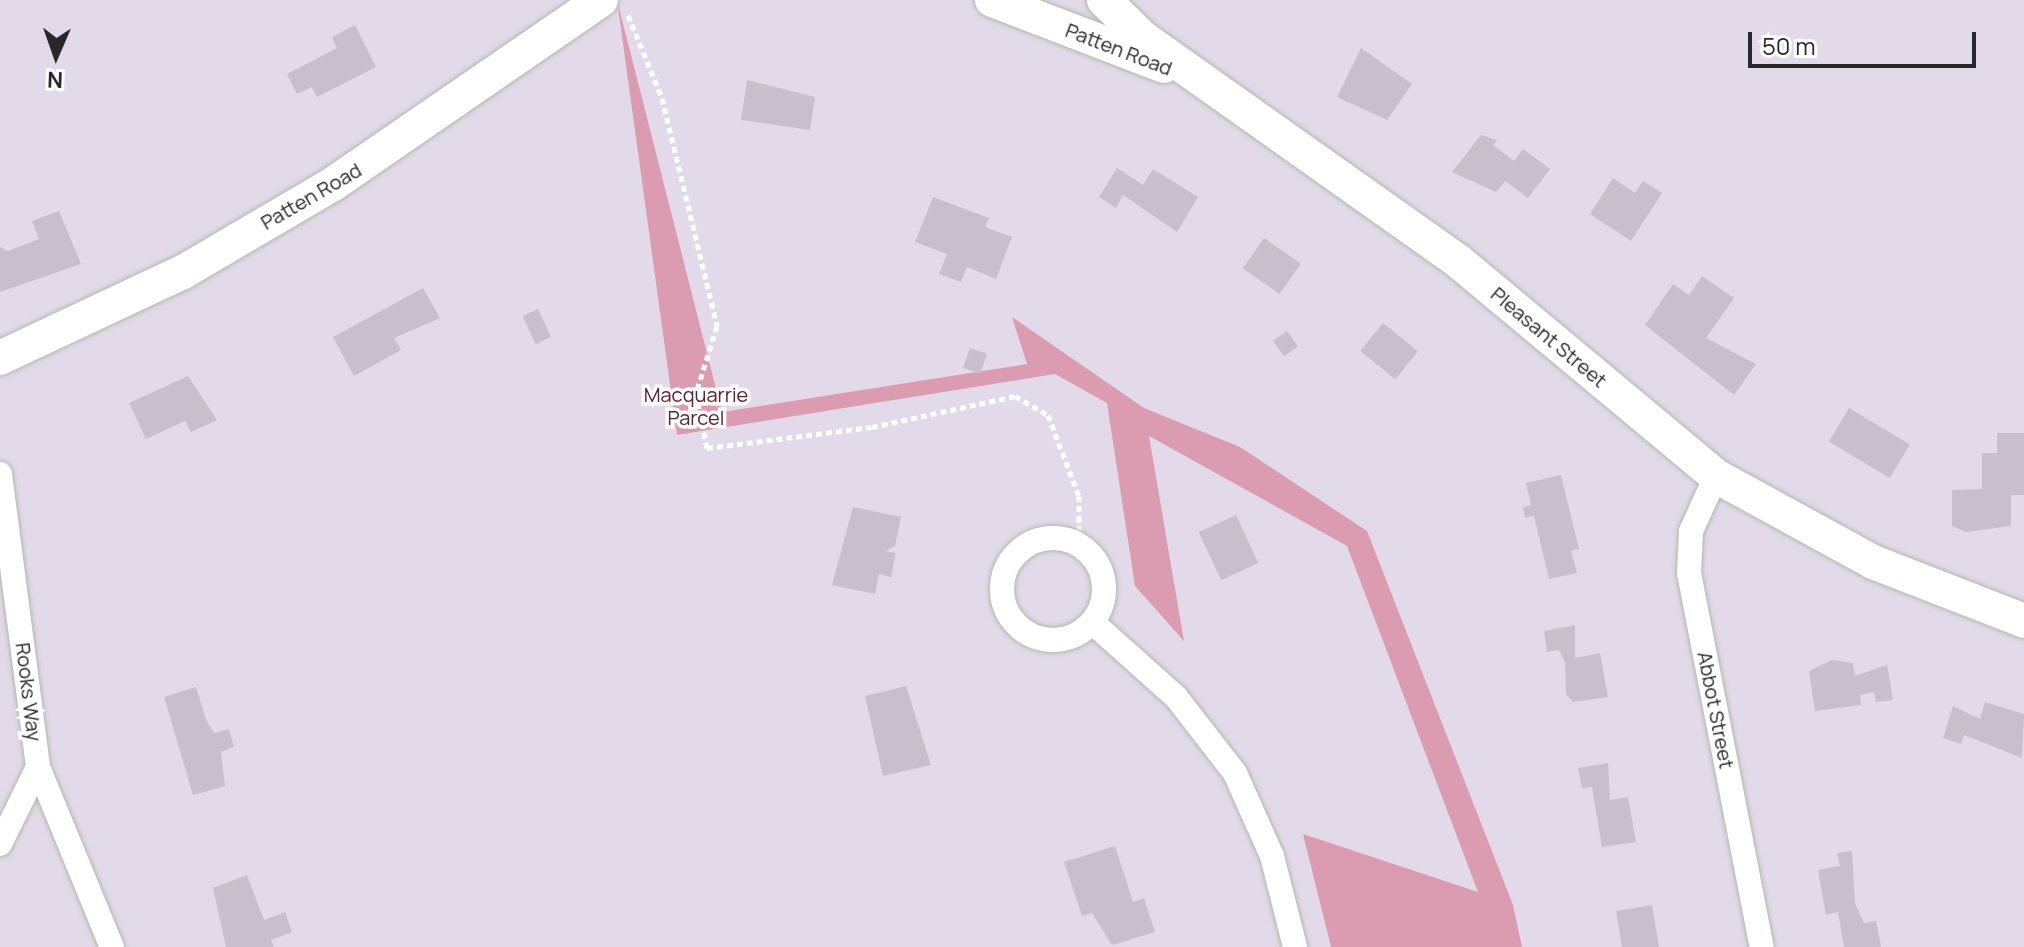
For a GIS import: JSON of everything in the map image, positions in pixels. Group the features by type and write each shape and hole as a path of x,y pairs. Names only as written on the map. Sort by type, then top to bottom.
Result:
{"main road":[{"name":"Patten Road","path":"0,358 183,272 333,184 392,148 521,48 601,0"},
{"name":"Patten Road","path":"992,0 1202,81"},
{"name":"Pleasant Street","path":"1104,0 1202,81 1458,261 1716,476 1873,562 2024,621"}],"street":[{"name":"Rooks Way","path":"0,474 38,767 112,947"},
{"name":"Abbot Street","path":"1716,476 1691,531 1689,573 1762,947"},
{"path":"1045,538 1079,545 1093,556 1104,589 1092,622 1065,638 1033,635 1003,600 1006,569 1028,544 1045,538"},
{"path":"1092,622 1176,697 1235,773 1272,856 1295,947"},
{"name":"Rooks Way","path":"0,844 38,767"}],"path":[{"path":"619,0 644,41 662,98 717,326 696,393 707,448 872,427 1015,396 1048,415 1079,496 1079,545"}],"green space":[{"name":"Macquarrie Parcel","path":"617,0 722,412 1027,364 1012,317 1144,408 1240,447 1367,531 1513,905 1522,947 1331,947 1303,834 1478,892 1347,546 1149,436 1184,641 1135,586 1107,403 1055,374 677,435"}],"building":[{"path":"355,25 376,67 317,97 312,87 297,94 287,74 337,48 332,37"},
{"path":"1361,48 1412,84 1387,120 1337,97"},
{"path":"747,80 815,97 810,130 741,120"},
{"path":"1481,135 1497,140 1493,145 1514,161 1523,149 1550,169 1528,198 1505,181 1496,192 1452,172"},
{"path":"1117,168 1143,185 1153,169 1198,197 1177,232 1123,195 1116,208 1099,197"},
{"path":"1613,178 1635,193 1643,181 1662,193 1631,241 1590,214"},
{"path":"933,197 989,218 985,227 1012,237 996,279 967,267 961,282 939,274 947,254 915,242"},
{"path":"59,211 81,264 0,292 0,247 8,251 39,239 32,221"},
{"path":"1264,238 1301,264 1280,294 1243,268"},
{"path":"1702,276 1734,298 1706,338 1756,364 1734,395 1645,325 1673,284 1689,295"},
{"path":"423,288 440,318 394,338 401,350 354,376 333,337"},
{"path":"538,309 551,337 536,344 523,316"},
{"path":"1383,323 1418,351 1395,379 1360,351"},
{"path":"1287,331 1298,347 1284,356 1273,341"},
{"path":"970,348 987,354 980,374 963,368"},
{"path":"188,376 217,420 191,432 185,421 146,439 129,403"},
{"path":"1849,408 1910,445 1890,478 1829,441"},
{"path":"1997,433 2024,433 2024,495 2011,495 2011,526 1966,532 1952,526 1952,490 1982,489 1982,453 1997,453"},
{"path":"1561,475 1579,549 1571,551 1577,573 1549,579 1534,516 1525,518 1523,507 1531,505 1526,483"},
{"path":"853,507 901,517 895,546 886,551 896,553 891,577 879,574 875,594 832,585"},
{"path":"1236,515 1258,563 1221,580 1199,532"},
{"path":"1575,625 1575,658 1600,653 1608,697 1573,702 1566,694 1565,662 1559,650 1547,652 1544,631"},
{"path":"1832,660 1853,663 1855,676 1887,665 1893,700 1876,702 1874,692 1860,695 1861,705 1815,711 1809,671"},
{"path":"906,686 931,765 883,776 865,696"},
{"path":"196,687 206,720 214,733 229,729 234,747 221,752 225,786 193,795 164,697"},
{"path":"1985,702 2024,714 2022,758 1964,735 1961,744 1943,738 1953,706 1980,719"},
{"path":"1608,763 1610,800 1628,797 1636,842 1602,847 1592,787 1582,788 1578,768"},
{"path":"1115,846 1133,902 1144,898 1155,932 1112,945 1092,913 1082,916 1064,862"},
{"path":"1852,851 1855,903 1864,923 1876,921 1881,947 1844,947 1838,912 1826,915 1818,870 1840,866 1837,853"},
{"path":"247,875 264,920 285,912 292,932 271,940 274,947 226,947 213,888"},
{"path":"1652,905 1659,947 1622,947 1616,911"}]}
